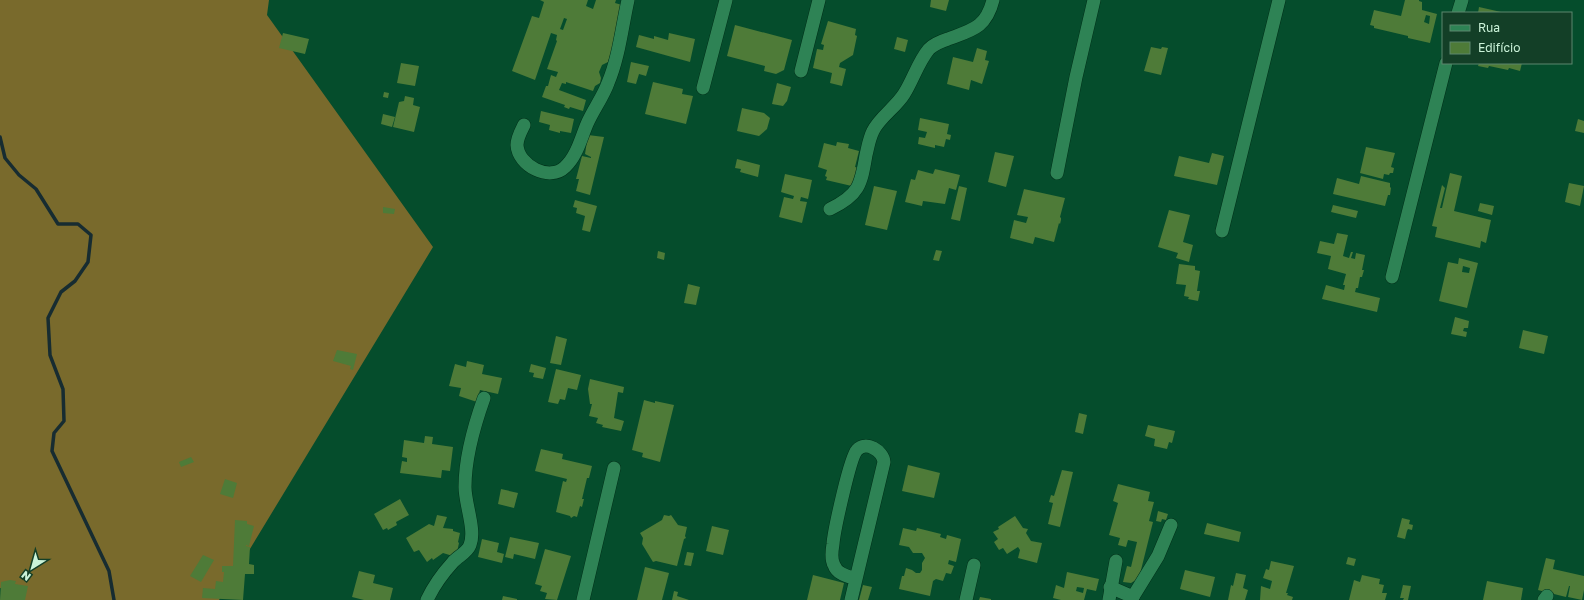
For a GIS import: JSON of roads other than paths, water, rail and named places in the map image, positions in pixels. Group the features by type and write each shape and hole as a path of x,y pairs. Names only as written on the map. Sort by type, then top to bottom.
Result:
{"street":[{"path":"524,125 517,145 518,153 523,162 533,169 556,172 564,169 572,160 592,113 608,84 628,0"},
{"path":"703,88 726,0"},
{"path":"801,71 818,0"},
{"path":"830,209 843,203 857,190 861,182 873,130 904,94 930,48 940,42 979,26 985,20 993,0"},
{"path":"1057,173 1076,77 1094,0"},
{"path":"1222,230 1279,0"},
{"path":"1458,12 1462,0"},
{"path":"1392,276 1446,64"},
{"path":"427,600 449,566 467,550 470,543 471,534 465,489 465,476 471,442 484,398"},
{"path":"851,600 884,462 883,456 879,451 871,447 862,446 855,452 847,479 832,546 833,563 836,570 856,579"},
{"path":"583,600 614,468"},
{"path":"1116,561 1109,593 1132,599 1158,556 1170,525"},
{"path":"966,600 974,565"}],"waterway":[{"path":"0,137 5,158 19,175 36,189 58,224 78,224 91,235 88,262 75,281 61,292 48,318 50,355 63,389 64,421 54,433 52,451 109,571 114,600"}]}
